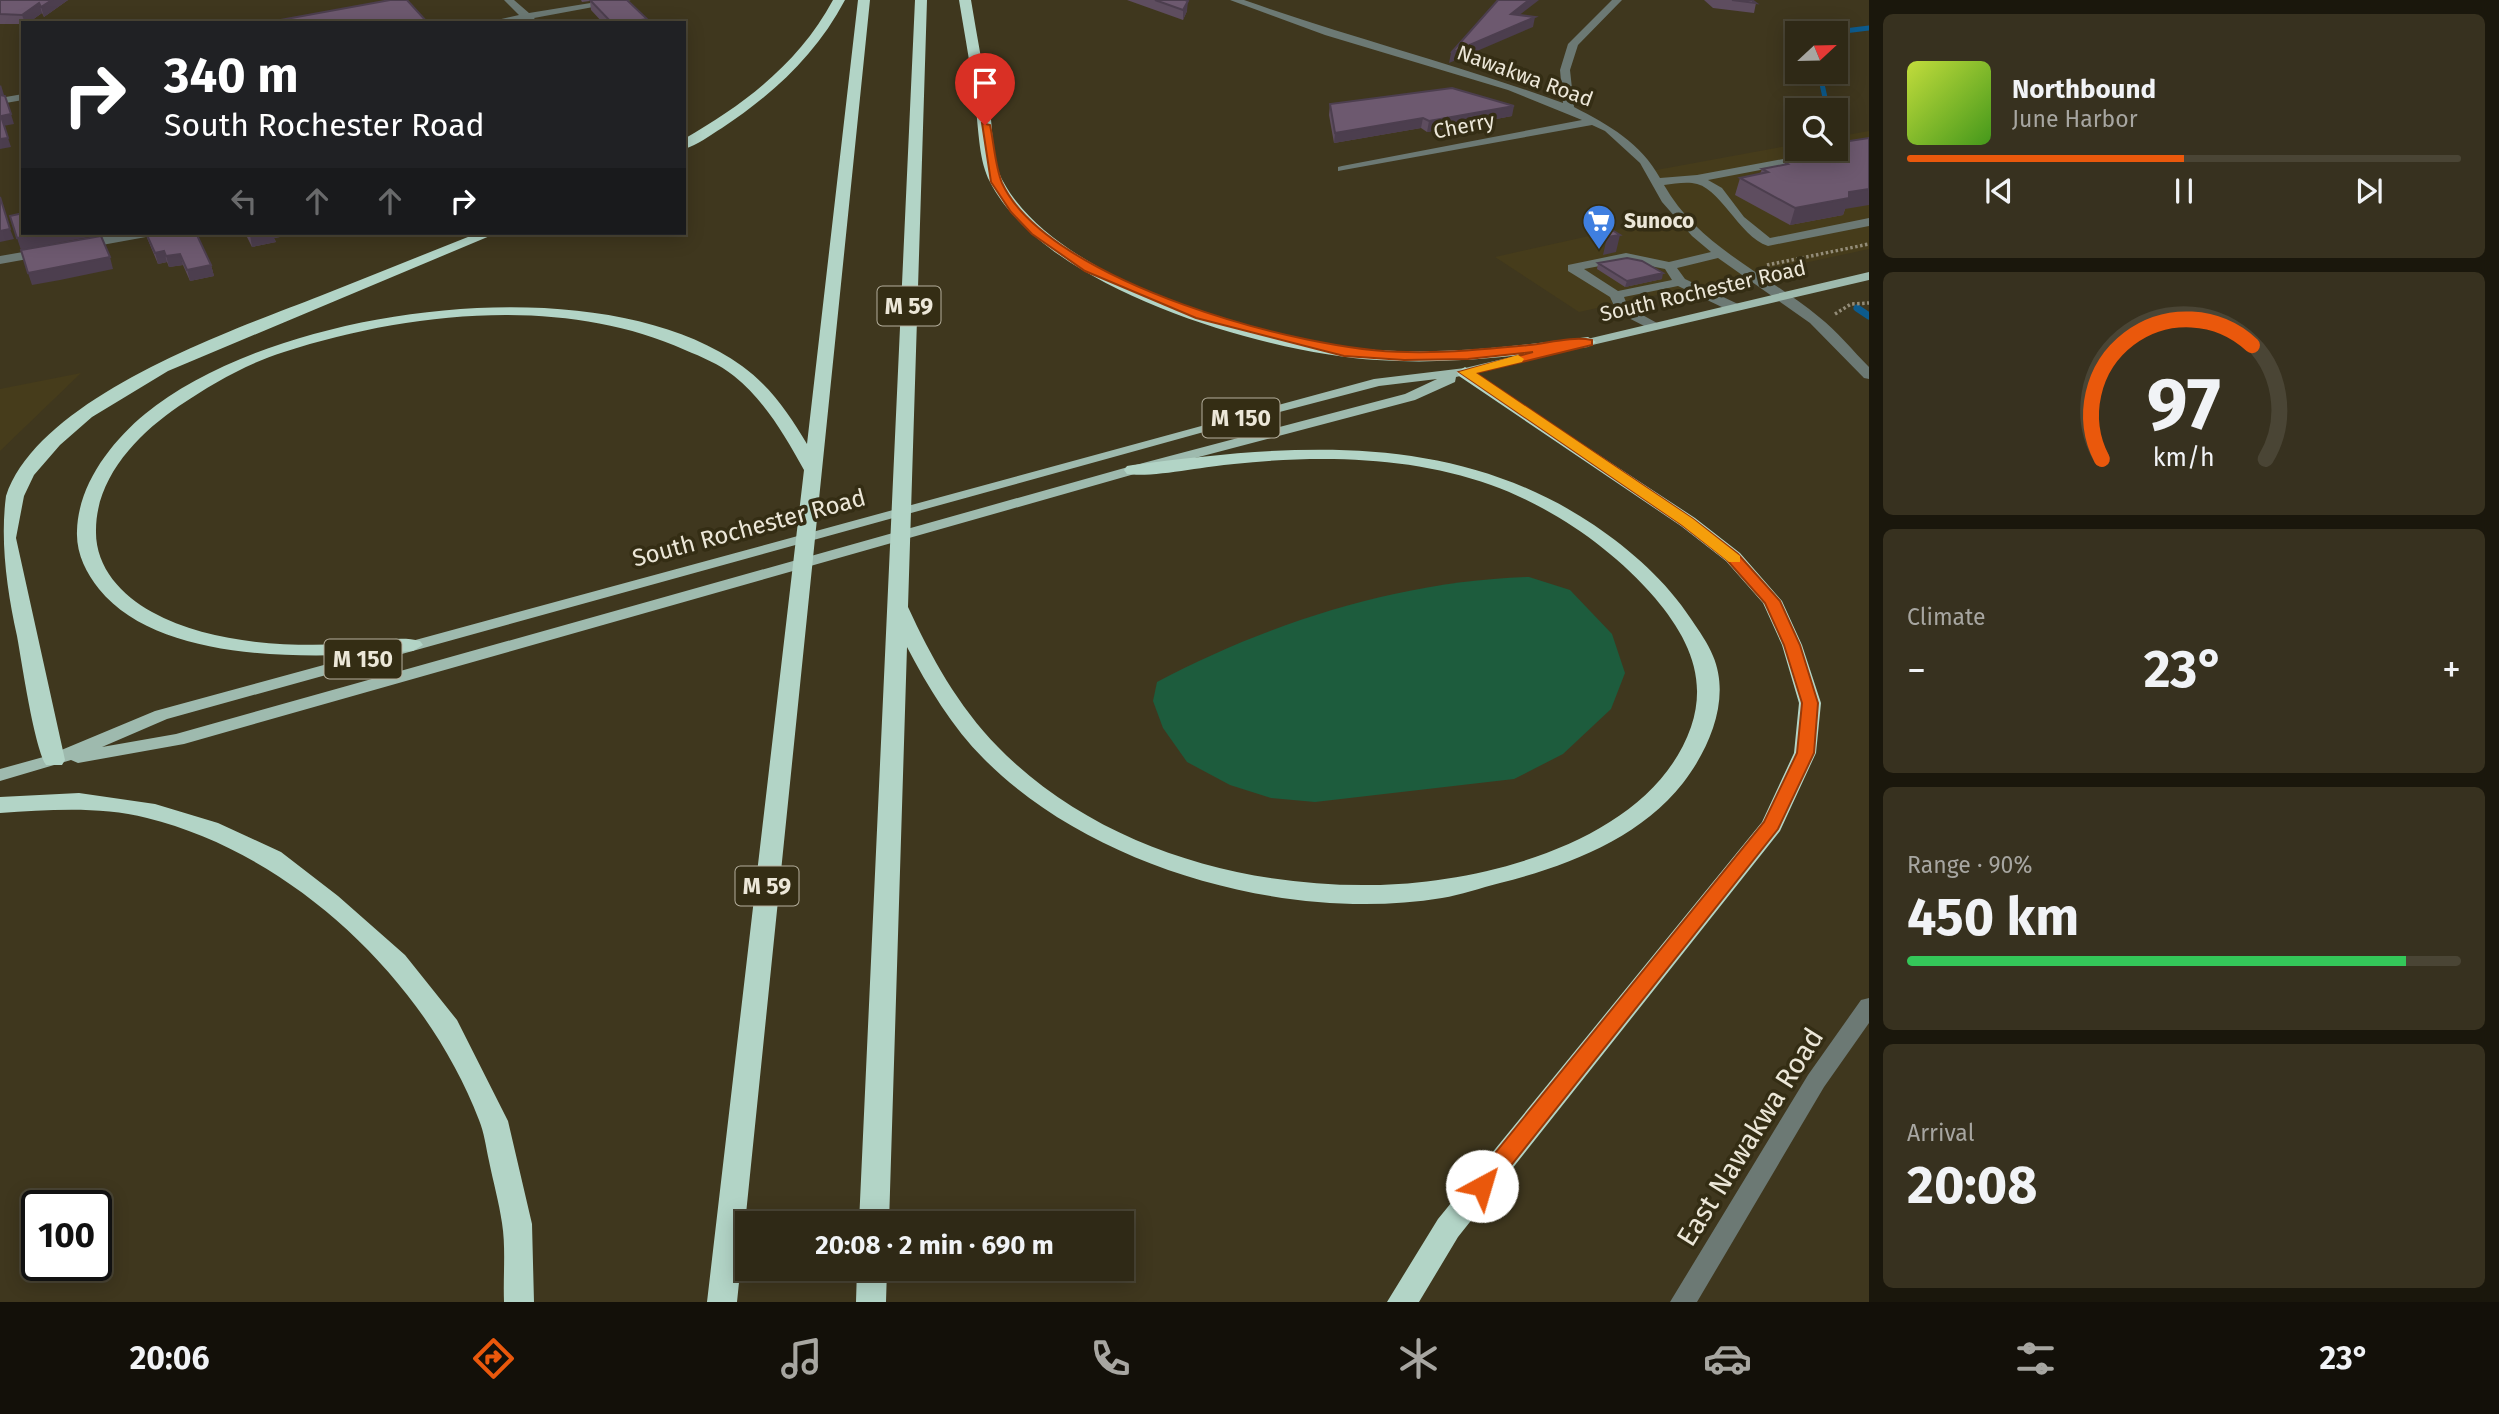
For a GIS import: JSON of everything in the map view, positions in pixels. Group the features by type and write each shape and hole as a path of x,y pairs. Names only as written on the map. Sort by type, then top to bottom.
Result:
{"highway":[{"path":"686,144 756,95 797,62 826,26 839,0"},
{"name":"M 59","path":"722,1302 864,0"},
{"name":"M 59","path":"874,1211 921,0"},
{"path":"965,0 996,182 1036,232 1089,268 1200,315 1344,352 1404,356 1468,355 1588,342"},
{"path":"54,760 6,538 12,504 25,474 54,442 89,413 182,359 485,235"},
{"path":"412,645 325,651 256,649 187,634 139,614 104,586 88,555 84,517 103,474 127,443 154,415 190,390 231,369 327,335 425,316 491,311 598,317 634,325 699,348 722,360 758,388 789,427 813,471"},
{"path":"1402,1302 1448,1228 1772,825 1805,753 1810,703 1792,645 1772,601 1733,557 1688,522 1465,372"},
{"path":"897,605 923,659 971,731 1018,779 1048,801 1139,851 1207,873 1285,888 1357,895 1433,891 1509,873 1568,853 1626,823 1671,782 1697,744 1709,701 1704,656 1673,605 1630,561 1583,523 1530,494 1478,475 1423,460 1362,452 1241,455 1133,470"},
{"path":"0,805 79,801 147,810 210,829 272,858 329,902 396,962 447,1027 494,1121 517,1224 519,1302"},
{"path":"871,1302 872,1281"}],"main road":[{"name":"South Rochester Road","path":"54,760 161,715 1379,382 1465,372 1869,276"},
{"name":"South Rochester Road","path":"0,775 54,760 177,740 1133,470 1410,397 1465,372"}],"street":[{"path":"509,0 530,20 626,0"},
{"name":"Nawakwa Road","path":"1235,0 1328,33 1486,79 1569,109 1593,121 1636,152 1679,216 1719,254 1782,295"},
{"path":"1569,109 1565,70 1573,44 1617,0"},
{"path":"0,101 21,97"},
{"name":"Cherry","path":"1342,169 1593,121"},
{"path":"1656,181 1696,179 1869,146"},
{"path":"1696,179 1718,191 1740,220 1768,242 1869,222"},
{"path":"0,260 135,235"},
{"path":"1652,326 1622,309 1615,295 1573,268 1626,257 1670,266 1719,254"},
{"path":"1670,266 1680,282 1733,307"},
{"path":"1615,295 1680,282"},
{"path":"1782,295 1837,339 1869,375"},
{"name":"East Nawakwa Road","path":"1683,1302 1816,1081 1869,1006"}],"path":[{"path":"1761,266 1869,244"},
{"path":"1835,314 1851,304 1869,303"}],"shaded area":[{"path":"1869,131 1869,249 1579,312 1495,257 1679,216 1651,171 1785,146 1785,161 1848,161 1848,135"},
{"path":"81,373 0,451 0,389"}],"green space":[{"path":"1529,577 1570,590 1612,634 1625,673 1611,709 1563,754 1514,779 1315,802 1271,798 1230,785 1187,762 1163,728 1153,701 1157,682 1245,641 1337,608 1385,596 1481,580"}],"building":[{"path":"0,0 52,0 41,7 39,3 22,15 0,14"},
{"path":"390,0 407,0 426,21 275,21"},
{"path":"590,0 627,0 647,19 635,21 610,21"},
{"path":"1155,0 1185,0 1188,1 1183,10"},
{"path":"1498,0 1529,0 1511,14 1535,17 1451,53"},
{"path":"1452,88 1514,106 1429,121 1423,118 1335,133 1330,104"},
{"path":"0,95 5,96 11,114 1,116 8,138 0,139"},
{"path":"1869,138 1869,189 1849,192 1849,198 1795,208 1740,178 1768,172 1762,169 1788,164 1785,162 1790,161 1848,161 1848,141"},
{"path":"0,197 10,229 0,231"},
{"path":"21,213 21,235 34,235 17,238 10,216"},
{"path":"1612,230 1620,235 1607,237"},
{"path":"147,235 197,235 211,265 187,270 180,254 166,256 164,251 155,253"},
{"path":"101,236 110,257 28,273 21,250"},
{"path":"1627,258 1642,261 1663,273 1627,281 1598,263"}],"waterway":[{"path":"1848,31 1869,28"},
{"path":"1822,84 1825,98"},
{"path":"1857,308 1869,316"}],"slow traffic":[{"path":"1518,359 1465,372 1688,522 1735,559"}],"place":[{"name":"Sunoco","path":"1599,251"}],"route":[{"path":"985,125 996,182 1036,232 1089,268 1157,300 1247,330 1344,352 1404,356 1468,355 1588,342 1465,372 1688,522 1733,557 1772,601 1792,645 1810,703 1805,753 1772,825 1482,1186"}]}
